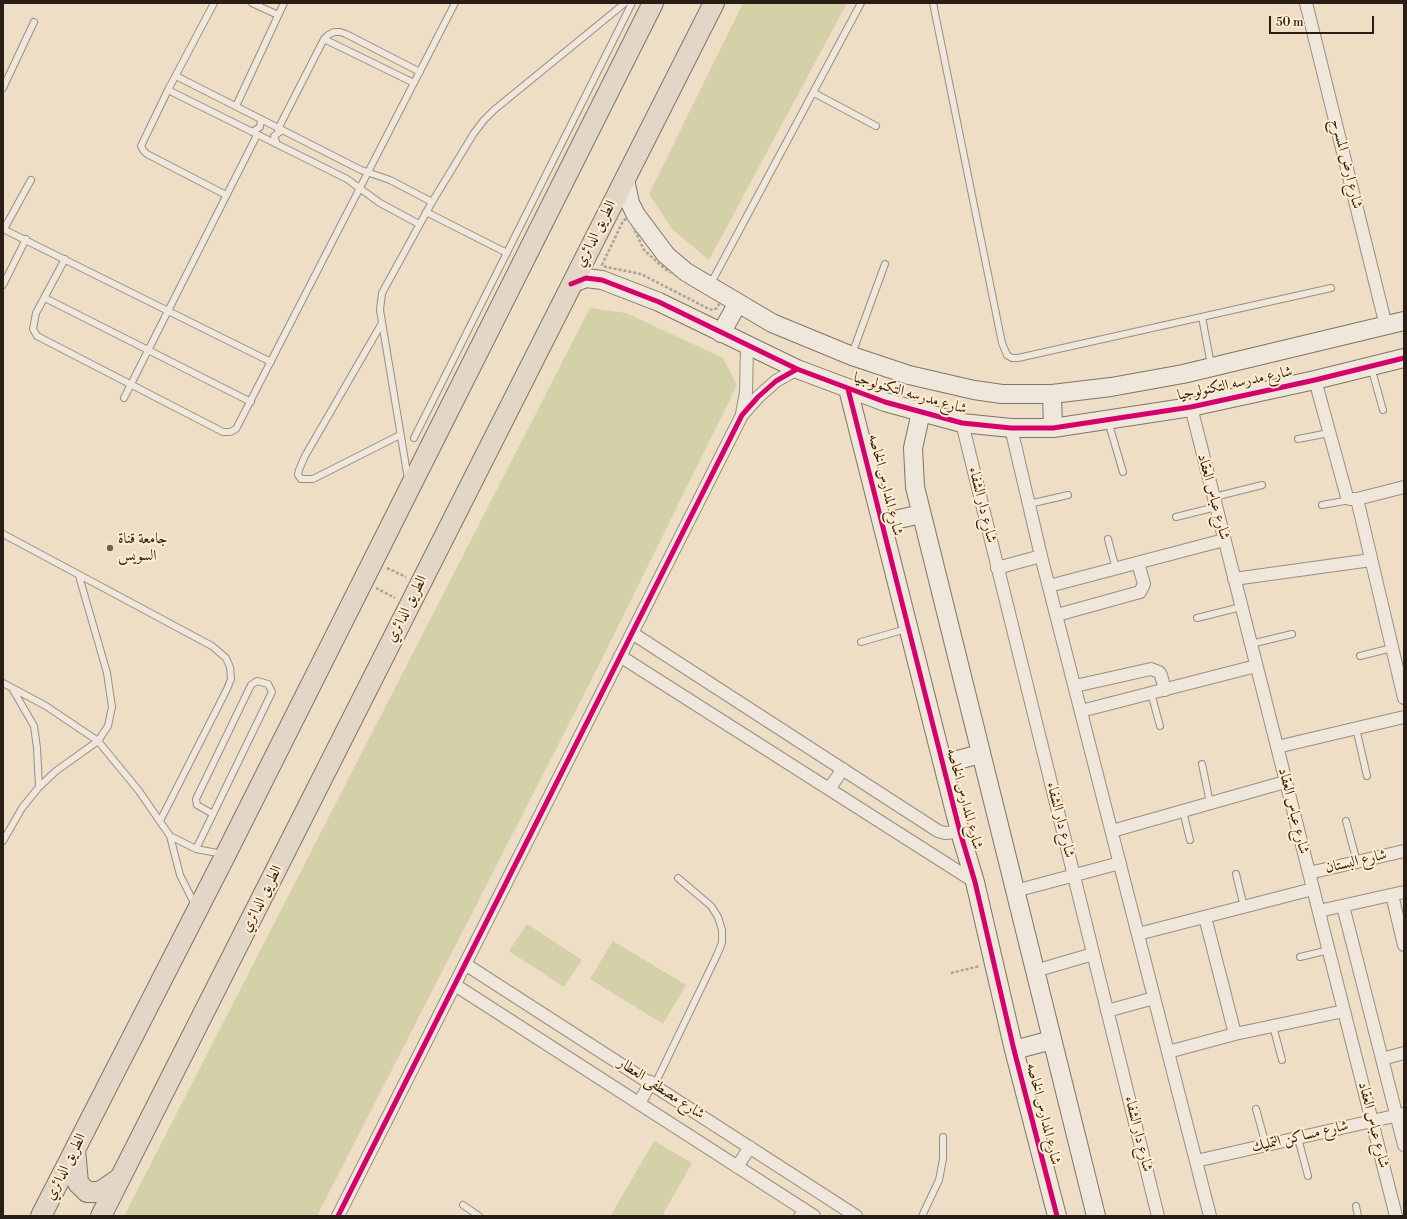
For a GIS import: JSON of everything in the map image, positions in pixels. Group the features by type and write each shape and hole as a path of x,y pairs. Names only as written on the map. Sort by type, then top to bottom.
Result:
{"main road":[{"name":"الطريق الدائري","path":"41,1216 226,854 653,3"},
{"name":"الطريق الدائري","path":"101,1216 714,3"},
{"path":"75,1149 78,1182 87,1192 100,1192 122,1177"}],"street":[{"name":"شارع ارض المسرح","path":"1306,3 1386,326"},
{"name":"شارع مدرسه التكنولوجيا","path":"625,180 630,203 636,215 666,255 686,272 772,323 852,356 909,375 952,386 1002,394 1052,394 1111,387 1211,367 1404,321"},
{"name":"شارع مدرسه التكنولوجيا","path":"571,284 586,278 602,280 646,296 747,346 797,369 848,389 962,423 1011,428 1052,428 1108,421 1191,407 1315,380 1404,358"},
{"path":"721,333 738,303"},
{"path":"742,415 746,392 747,346"},
{"path":"338,1216 742,415 758,397 772,385 797,369"},
{"path":"1315,380 1345,494 1350,499 1355,499 1404,487"},
{"name":"شارع المدارس الخاصه","path":"848,389 960,832 975,882 1014,1050 1057,1216"},
{"path":"1052,394 1052,428"},
{"name":"شارع عباس العقاد","path":"1191,407 1396,1216"},
{"name":"شارع المدارس الخاصه","path":"921,412 916,427 912,459 915,487 980,754 1096,1216"},
{"name":"شارع دار الشفاء","path":"962,423 1158,1216"},
{"path":"1011,428 1041,556 1210,1216"},
{"path":"1355,499 1404,698"},
{"path":"882,523 921,514"},
{"path":"1049,586 1224,540"},
{"path":"997,568 1041,556"},
{"path":"1234,579 1371,560"},
{"path":"1057,616 1140,592 1144,584 1138,563"},
{"path":"632,633 938,831 945,833 960,832"},
{"path":"620,656 975,882"},
{"path":"1081,712 1256,666"},
{"path":"1075,686 1151,669 1159,672 1165,690"},
{"path":"1277,747 1404,717"},
{"path":"943,764 980,754"},
{"path":"829,789 843,769"},
{"path":"1112,831 1286,782"},
{"name":"شارع البستان","path":"1309,873 1404,851"},
{"path":"1015,891 1120,863"},
{"path":"1138,934 1313,889"},
{"path":"1318,911 1404,892"},
{"path":"1392,895 1404,942"},
{"name":"شارع عباس العقاد","path":"1343,906 1382,1059 1400,1114 1404,1145"},
{"path":"1205,917 1235,1034"},
{"path":"1035,971 1093,954"},
{"name":"شارع مصطفى العطار","path":"465,964 653,1083 856,1216"},
{"name":"شارع مصطفى العطار","path":"455,985 737,1166 799,1212 814,1216"},
{"path":"1107,1011 1154,998"},
{"path":"1168,1052 1235,1034 1344,1011"},
{"path":"1014,1050 1052,1040"},
{"path":"1382,1059 1404,1053"},
{"path":"639,1103 653,1083"},
{"name":"شارع مساكن التمليك","path":"1196,1161 1400,1114"},
{"path":"737,1166 750,1147"}],"lane":[{"path":"214,3 142,141 143,150 226,195"},
{"path":"252,3 278,15"},
{"path":"236,106 284,3"},
{"path":"65,259 34,321 33,329 37,336 223,432 236,430 455,3"},
{"path":"409,488 382,323 380,301 382,293 419,224 474,132 494,110 625,3"},
{"path":"414,438 632,3"},
{"path":"710,286 861,3"},
{"path":"933,3 1002,343 1007,355 1012,358 1018,358 1331,288"},
{"path":"3,88 34,22"},
{"path":"277,144 274,136 280,130 324,39 328,34 340,32 420,72"},
{"path":"324,39 414,83"},
{"path":"176,76 367,174 390,180 432,202"},
{"path":"168,90 360,187 380,203 419,224"},
{"path":"814,93 876,126"},
{"path":"124,398 255,134 260,127 262,119"},
{"path":"31,180 4,229 271,362"},
{"path":"426,212 507,253"},
{"path":"3,285 26,239"},
{"path":"852,356 885,264"},
{"path":"45,298 251,402"},
{"path":"1202,317 1211,367"},
{"path":"382,323 305,456 298,470 298,475 301,479 313,479 400,435"},
{"path":"1370,366 1383,410"},
{"path":"1108,421 1123,472"},
{"path":"1298,439 1329,433"},
{"path":"1176,517 1262,485"},
{"path":"1029,504 1068,495"},
{"path":"1322,505 1355,499"},
{"path":"3,534 212,646 226,658 230,667 231,678 227,689 160,821"},
{"path":"1108,539 1116,569"},
{"path":"3,841 22,808 39,787 56,771 98,741 108,726 112,707 107,673 79,576"},
{"path":"1197,618 1241,607"},
{"path":"861,642 908,628"},
{"path":"1251,644 1292,634"},
{"path":"1360,656 1392,648"},
{"path":"196,849 213,814 272,692 268,684 257,681 251,685 196,799 197,805 213,814"},
{"path":"3,684 46,706 98,741 138,791 170,836 180,874 197,910"},
{"path":"12,688 34,726 39,787"},
{"path":"1151,693 1160,726"},
{"path":"1356,728 1368,776"},
{"path":"1202,764 1210,803"},
{"path":"1183,811 1190,840"},
{"path":"1346,821 1357,862"},
{"path":"170,836 196,849 226,854"},
{"path":"1236,874 1244,906"},
{"path":"653,1083 722,943 722,930 718,917 711,906 678,878"},
{"path":"1300,957 1328,950"},
{"path":"1273,1026 1282,1060"},
{"path":"1256,1109 1266,1145"},
{"path":"922,1216 939,1180 943,1159 943,1137"},
{"path":"1298,1138 1308,1176"},
{"path":"463,1204 479,1216"},
{"path":"1356,1206 1358,1216"}],"path":[{"path":"386,568 408,578"},
{"path":"376,588 398,599"},
{"path":"951,973 994,963"}],"shaded area":[{"path":"743,3 847,3 709,260 672,229 649,194"},
{"path":"590,308 626,313 723,358 737,385 599,665 317,1216 124,1216"},
{"path":"527,924 582,960 564,987 509,951"},
{"path":"613,941 686,985 663,1024 590,979"},
{"path":"654,1141 692,1163 662,1216 612,1216 611,1215"}],"cycle path":[{"path":"571,284 586,278 602,280 659,302 797,369 885,402 962,423 1011,428 1053,428 1191,407 1315,380 1404,358"},
{"path":"338,1216 742,415 758,397 776,381 797,369"},
{"path":"848,389 960,832 975,882 1014,1050 1057,1216"}],"place":[{"name":"جامعة قناة السويس","path":"110,548"}]}
